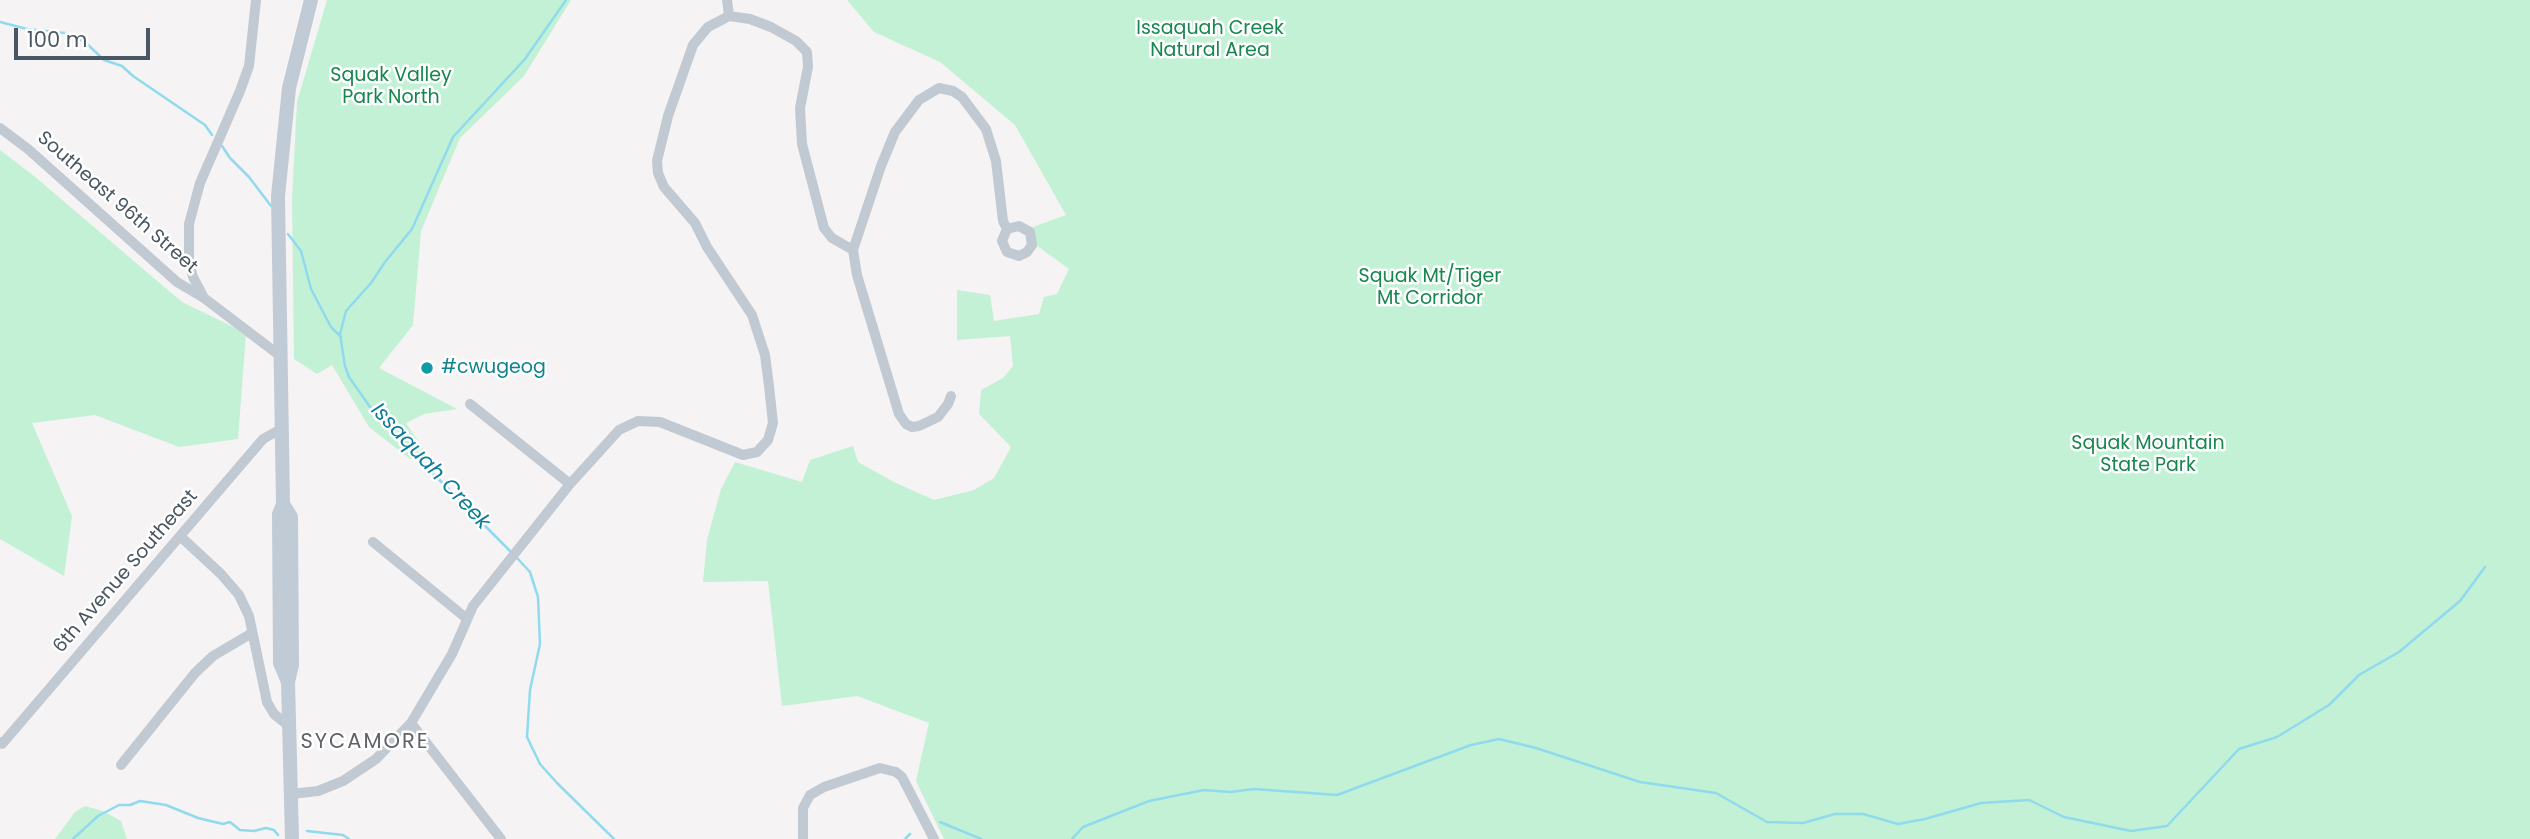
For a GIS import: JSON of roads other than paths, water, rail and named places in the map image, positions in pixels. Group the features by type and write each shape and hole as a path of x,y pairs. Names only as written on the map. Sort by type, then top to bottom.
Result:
{"main road":[{"path":"292,839 288,682 292,665 285,591 291,517 283,504 278,196 289,88 311,0"}],"street":[{"path":"204,298 189,262 189,224 200,183 249,65 256,0"},
{"path":"727,0 729,16"},
{"path":"292,794 318,791 343,781 376,759 411,723 448,662 466,618 482,593 611,436 638,421 660,422 743,455 757,452 772,433 765,355 752,316 707,247 695,223 664,187 658,173 657,161 667,116 693,45 708,27 729,16 750,19 796,41 807,52 808,67 800,108 802,144 824,228 832,238 853,250"},
{"path":"951,396 944,411 929,423 912,427 902,420 857,275 853,250 895,132 919,100 939,88 946,88 962,97 986,129 996,161 1001,208 1007,229"},
{"name":"Southeast 96th Street","path":"0,128 28,149 177,282 204,298 279,355"},
{"path":"470,404 570,484"},
{"name":"6th Avenue Southeast","path":"1,743 263,439 281,429"},
{"path":"180,536 221,574 239,595 249,616 267,702 274,714 289,726"},
{"path":"373,542 466,618"},
{"path":"121,765 203,665 252,633"},
{"path":"411,723 501,839"},
{"path":"803,839 803,808 810,795 824,787 880,768 896,772 902,777 934,839"}],"waterway":[{"name":"Issaquah Creek","path":"512,553 377,417 349,377 340,334 346,311 412,229 453,137 525,59 566,0"},
{"path":"0,22 27,29 65,33 85,42 104,60 122,66 205,125 212,135"},
{"path":"222,146 271,206"},
{"path":"288,234 301,251 311,289 331,327 341,337"},
{"name":"Issaquah Creek","path":"517,558 530,572 538,597 540,644 530,690 527,737 540,764 614,839"},
{"path":"1072,839 1083,827 1149,801 1204,790 1230,792 1254,789 1337,795 1471,745 1499,739 1536,748 1640,782 1716,793 1767,822 1803,823 1835,814 1863,814 1898,824 1981,803 2029,800 2064,817 2131,831 2167,826 2239,749 2277,737 2329,705 2359,675 2399,652 2460,601 2485,567"},
{"path":"73,839 98,816 119,805 140,801 166,805 198,818 223,824 230,822 240,830 266,828 274,830 278,835"},
{"path":"940,822 981,839"},
{"path":"307,831 343,835 349,839"},
{"path":"905,839 910,834"}],"place":[{"name":"#cwugeog","path":"427,368"}],"district":[{"name":"SYCAMORE","path":"365,743"}],"park label":[{"name":"Issaquah Creek Natural Area","path":"1210,40"},
{"name":"Squak Valley Park North","path":"391,87"},
{"name":"Squak Mt/Tiger Mt Corridor","path":"1430,288"},
{"name":"Squak Mountain State Park","path":"2148,455"}]}
